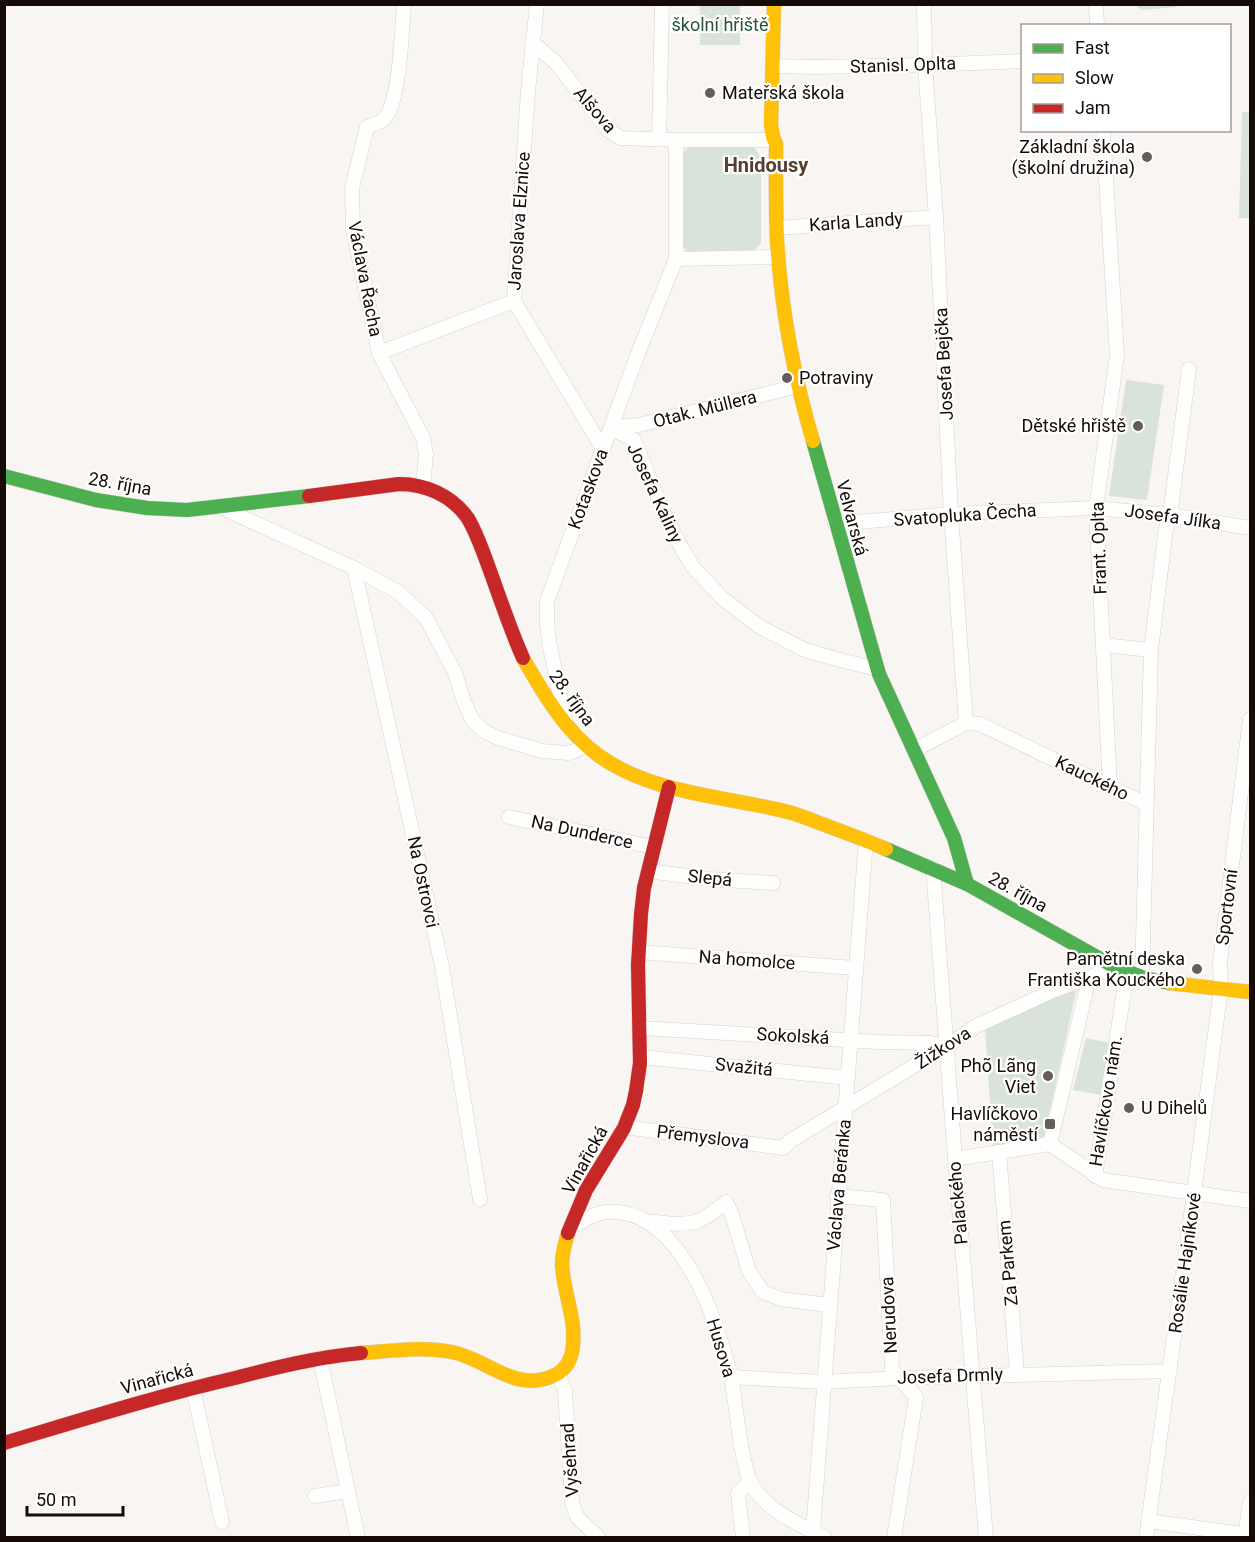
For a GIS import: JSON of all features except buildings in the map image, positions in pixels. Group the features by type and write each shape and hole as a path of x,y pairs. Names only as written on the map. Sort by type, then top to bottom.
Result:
{"street":[{"name":"Václava Řacha","path":"404,4 400,64 393,103 384,120 367,127 352,188 352,230 379,353 423,438 426,454 423,486"},
{"name":"Jaroslava Elznice","path":"537,4 532,42 514,302 603,449"},
{"path":"658,139 662,4"},
{"name":"Velvarská","path":"774,4 782,125 775,142 776,228 788,337 798,386 863,626 877,669 954,838 967,884"},
{"name":"Velvarská","path":"778,65 785,4"},
{"name":"Josefa Bejčka","path":"924,4 924,65 936,217 951,514 966,723"},
{"path":"1096,4 1097,24"},
{"name":"Alšova","path":"532,42 556,63 608,130 614,134 628,139 775,142"},
{"name":"Stanisl. Oplta","path":"778,65 814,67 1021,61"},
{"name":"Frant. Oplta","path":"1104,132 1117,356 1096,508 1110,787"},
{"path":"676,140 676,259 778,257"},
{"name":"Karla Landy","path":"776,228 936,217"},
{"name":"Kotaskova","path":"567,726 550,647 547,601 676,259"},
{"path":"379,353 514,302"},
{"path":"1146,804 1151,650 1189,369"},
{"name":"Otak. Müllera","path":"611,428 639,425 798,386"},
{"name":"Josefa Kaliny","path":"611,428 634,440 666,518 682,549 693,567 722,598 760,627 805,650 877,669"},
{"name":"28. října","path":"4,476 96,500 147,508 187,510 399,484 423,486 434,490 452,502 466,517 482,549 513,635 537,682 576,737 610,765 638,778 669,787 790,812 866,840 967,884 1127,972 1142,977 1251,992"},
{"path":"220,507 354,568 398,592 426,618 455,673 464,702 478,728 498,738 542,751 568,753 585,745"},
{"name":"Svatopluka Čecha","path":"835,524 951,514 1096,508"},
{"name":"Josefa Jílka","path":"1096,508 1170,515 1251,528"},
{"name":"Na Ostrovci","path":"354,568 442,967 480,1199"},
{"path":"1103,645 1151,650"},
{"name":"Sportovní","path":"1221,988 1220,962 1249,749 1251,719"},
{"path":"914,750 966,723"},
{"name":"Kauckého","path":"966,723 980,724 1146,804 1142,977"},
{"name":"Vinařická","path":"4,1443 192,1388 320,1358 404,1350 445,1351 477,1359 502,1375 527,1382 543,1380 566,1368 572,1356 573,1341 562,1272 563,1253 585,1191 624,1127 634,1103 641,1057 638,952 641,905 669,787"},
{"name":"Na Dunderce","path":"509,817 654,847"},
{"name":"Václava Beránka","path":"813,1531 866,840"},
{"name":"Palackého","path":"933,868 986,1538"},
{"name":"Slepá","path":"648,871 710,879 773,883"},
{"name":"Na homolce","path":"638,952 855,968"},
{"name":"Žižkova","path":"783,1148 790,1141 976,1026 1113,966"},
{"name":"Havlíčkovo nám.","path":"1050,1144 1095,1176 1127,972"},
{"path":"955,1159 1050,1144 1089,978"},
{"name":"Rosálie Hajníkové","path":"1146,1538 1221,988"},
{"name":"Sokolská","path":"640,1028 930,1043 947,1046"},
{"name":"Svažitá","path":"641,1057 848,1078"},
{"name":"Přemyslova","path":"624,1127 783,1148"},
{"name":"Za Parkem","path":"999,1152 1017,1374"},
{"path":"1095,1176 1103,1180 1251,1201"},
{"name":"Nerudova","path":"837,1196 883,1200 892,1370 916,1397 894,1538"},
{"path":"646,1221 674,1224 697,1221 726,1202 750,1271 764,1292 781,1299 830,1305"},
{"name":"Husova","path":"570,1229 589,1217 606,1212 627,1214 646,1221 670,1241 686,1261 704,1293 717,1330 731,1377 740,1439 750,1481 760,1496 774,1509 825,1538"},
{"path":"320,1358 358,1538"},
{"name":"Josefa Drmly","path":"731,1377 824,1382 899,1377 1170,1371"},
{"name":"Vyšehrad","path":"558,1374 565,1391 572,1502 577,1517 598,1538"},
{"path":"192,1388 222,1522"},
{"path":"743,1538 738,1493 750,1481"},
{"path":"315,1496 348,1491"},
{"path":"1148,1521 1247,1536 1251,1502"}],"green space":[{"name":"školní hřiště","path":"700,5 740,5 740,45 700,45"},
{"path":"1137,5 1180,5 1143,10"},
{"path":"1242,112 1250,112 1250,218 1239,218"},
{"path":"689,146 754,147 761,157 761,242 755,251 688,254 682,243 682,155"},
{"name":"Dětské hřiště","path":"1126,380 1164,385 1147,500 1109,496"},
{"path":"1077,988 1044,1137 993,1148 985,1029"},
{"path":"1086,1038 1110,1043 1102,1095 1073,1090"}],"traffic: fast":[{"path":"813,441 879,674 954,838 967,884"},
{"path":"4,476 96,500 147,508 187,510 309,496"},
{"path":"886,849 967,884 1113,966 1145,978 1169,983"}],"traffic: slow":[{"path":"774,4 771,125 776,144 778,255 791,349 813,441"},
{"path":"523,658 547,698 575,735 598,755 619,768 665,786 792,813 886,849"},
{"path":"1169,983 1250,992"},
{"path":"361,1353 441,1350 466,1356 503,1374 527,1381 541,1380 555,1375 568,1363 573,1345 573,1325 562,1264 568,1233"}],"traffic: jam":[{"path":"309,496 399,484 418,486 437,492 461,509 485,556 523,658"},
{"path":"568,1233 586,1190 624,1128 633,1105 640,1063 638,965 641,914 644,888 669,787"},
{"path":"4,1443 206,1385 298,1363 361,1353"}],"place":[{"name":"Mateřská škola","path":"710,93"},
{"name":"Základní škola (školní družina)","path":"1147,157"},
{"name":"Potraviny","path":"787,378"},
{"name":"Dětské hřiště","path":"1138,426"},
{"name":"Pamětní deska Františka Kouckého","path":"1197,969"},
{"name":"Phõ Lãng Viet","path":"1048,1076"},
{"name":"U Dihelů","path":"1129,1108"},
{"name":"Havlíčkovo náměstí","path":"1050,1124"}],"district":[{"name":"Hnidousy","path":"766,165"}]}
